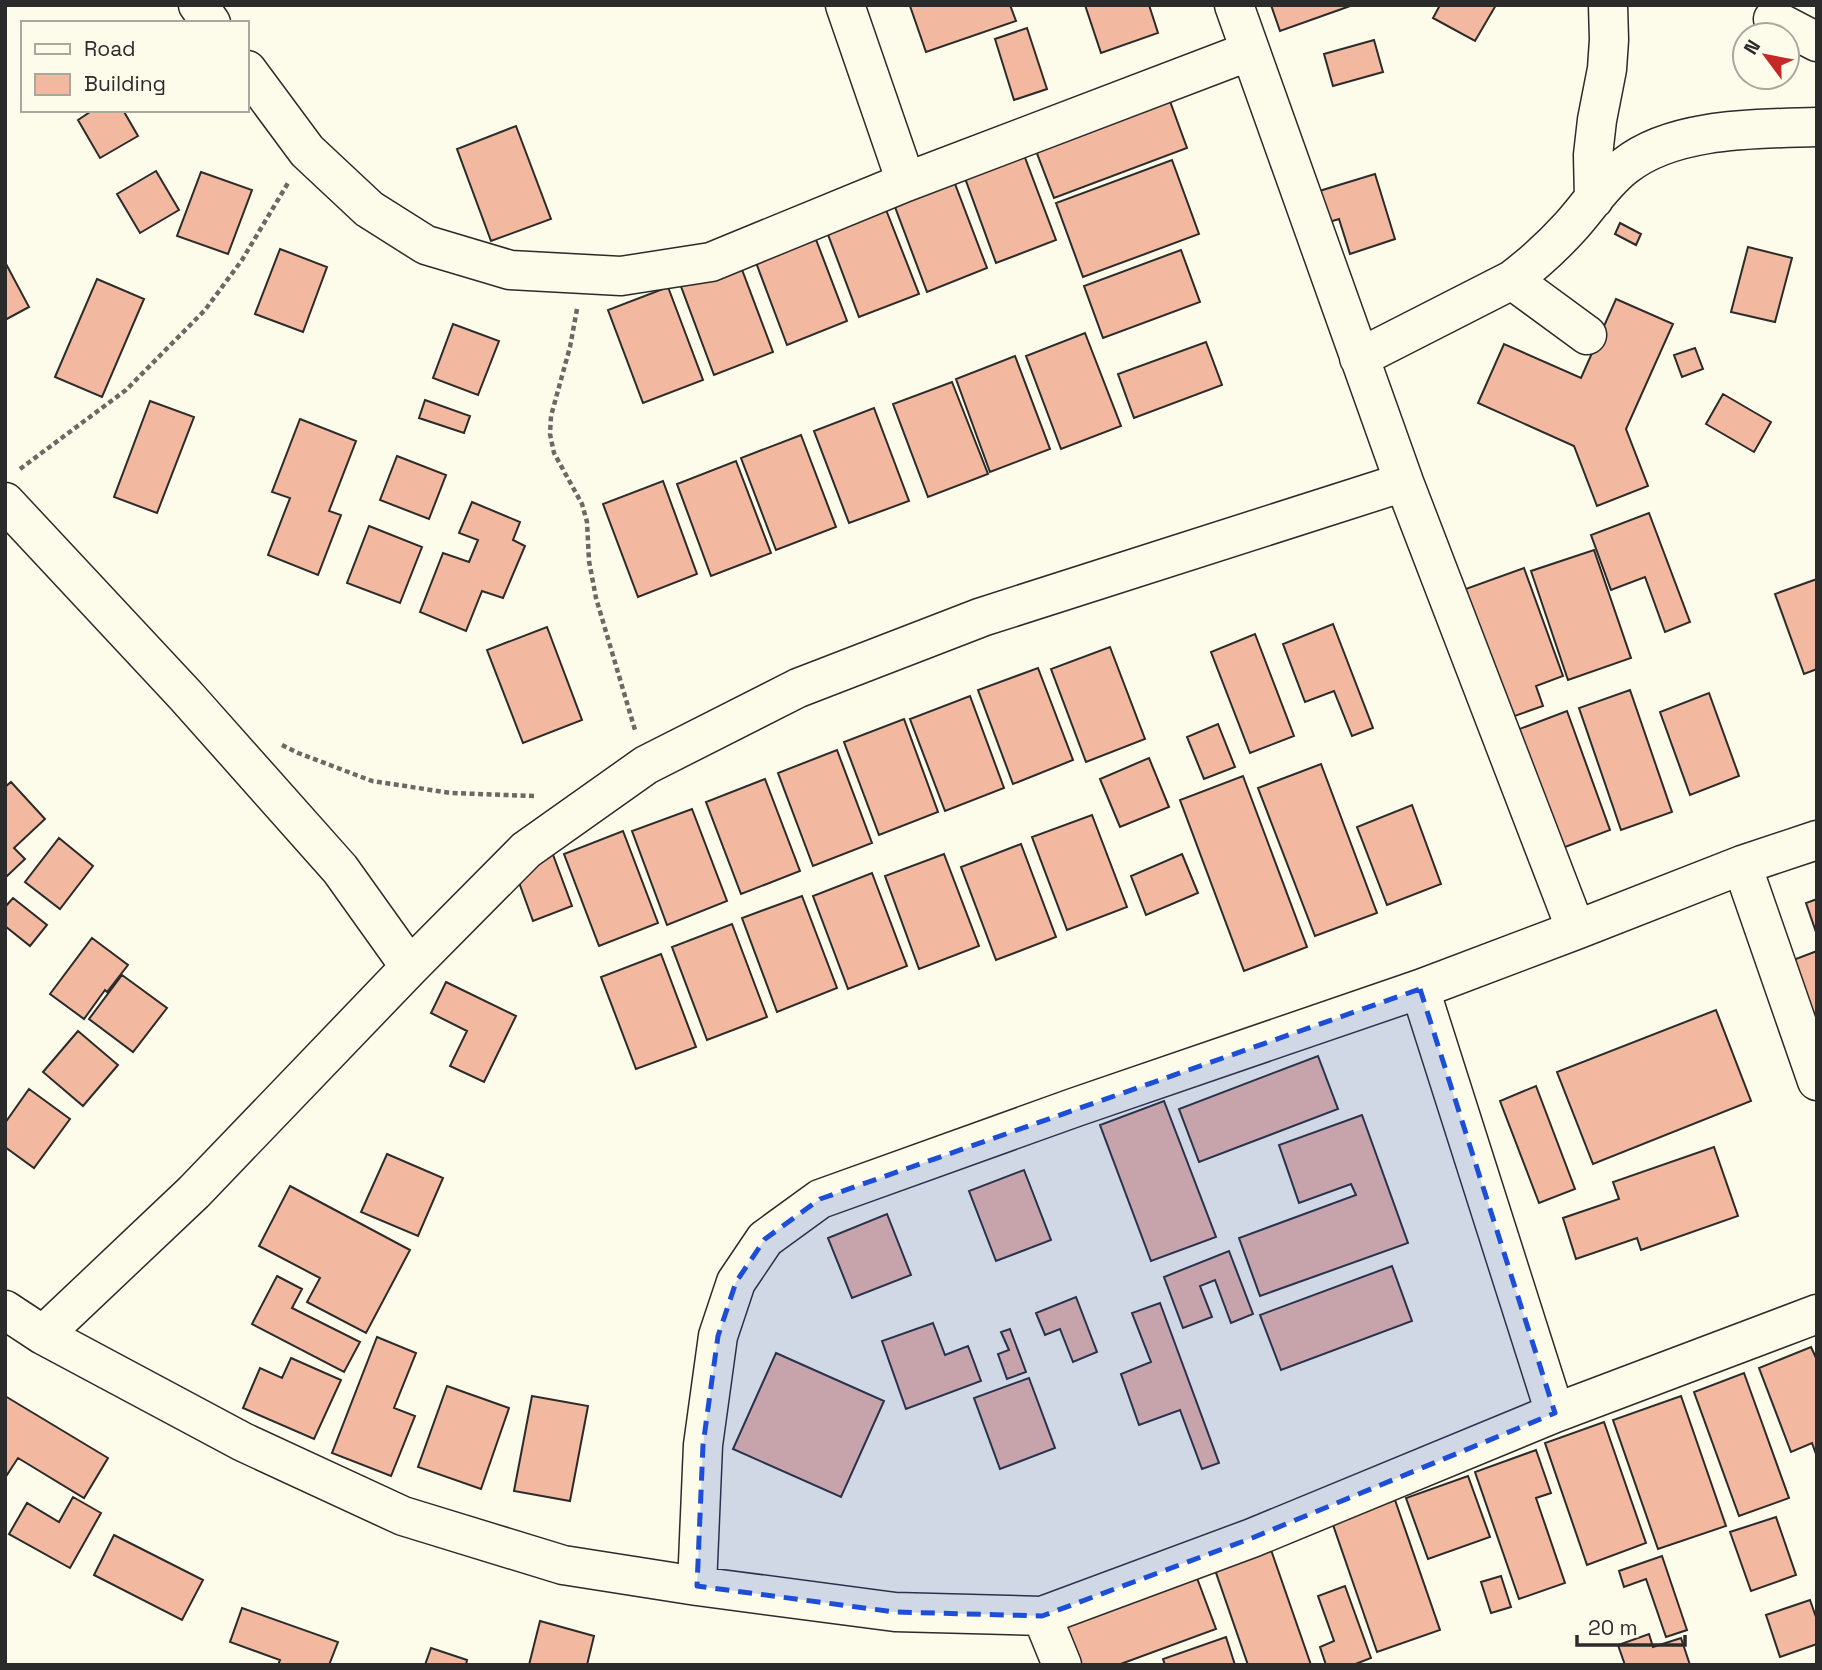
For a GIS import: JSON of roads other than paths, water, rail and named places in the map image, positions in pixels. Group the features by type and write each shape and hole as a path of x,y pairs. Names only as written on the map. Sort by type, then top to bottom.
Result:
{"street":[{"path":"198,5 210,21"},
{"path":"845,5 906,182"},
{"path":"1234,5 1404,482 1576,930"},
{"path":"1594,199 1594,143 1607,69 1608,5"},
{"path":"1773,19 1817,42"},
{"path":"248,72 307,151 369,209 426,245 510,270 621,276 711,262 906,182 1250,51"},
{"path":"1359,358 1512,280 1535,263 1624,167 1639,156 1658,147 1704,134 1817,127"},
{"path":"1512,280 1587,335"},
{"path":"43,1335 194,1192 526,850 646,765 798,688 982,617 1404,482"},
{"path":"11,487 187,697 340,869 410,967"},
{"path":"697,1586 703,1445 718,1336 736,1282 765,1239 820,1199 1076,1107 1420,989 1742,865 1817,839"},
{"path":"1742,865 1817,1081"},
{"path":"1420,989 1555,1413"},
{"path":"5,1310 43,1335 243,1441 403,1516 564,1565 895,1612 1042,1616 1252,1538 1555,1413 1817,1314"},
{"path":"1042,1616 1062,1665"}]}
